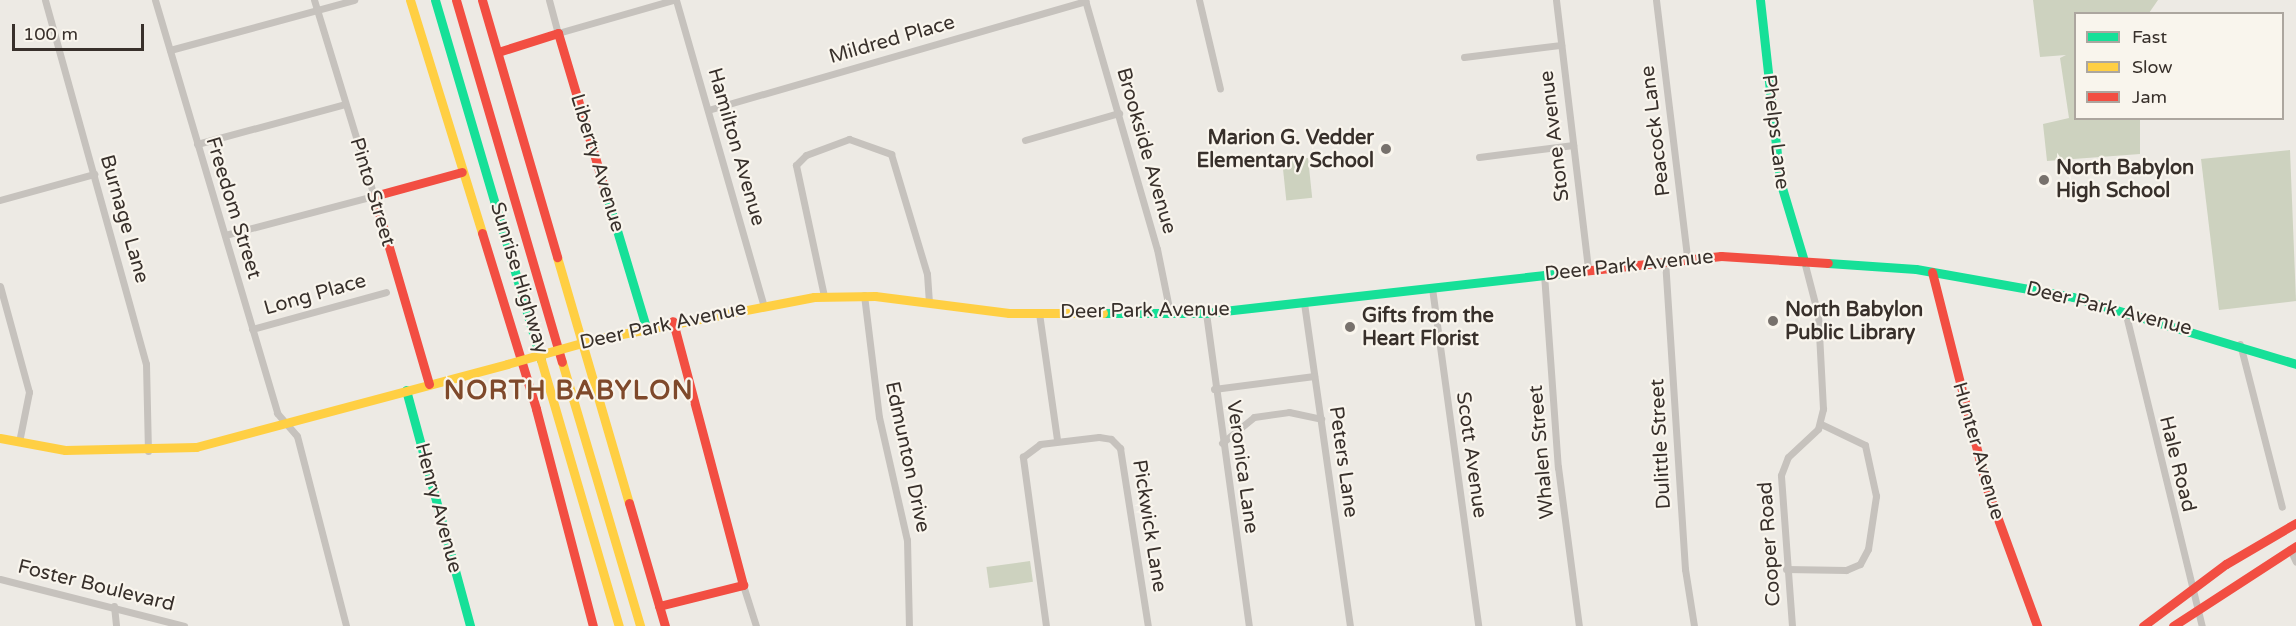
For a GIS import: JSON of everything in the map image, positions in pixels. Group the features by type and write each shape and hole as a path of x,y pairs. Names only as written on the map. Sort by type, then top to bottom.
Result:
{"main road":[{"name":"Sunrise Highway","path":"410,0 536,409 592,626"},
{"name":"Sunrise Highway","path":"435,0 619,626"},
{"name":"Sunrise Highway","path":"456,0 640,626"},
{"name":"Sunrise Highway","path":"482,0 665,626"},
{"name":"Phelps Lane","path":"1760,0 1780,181 1804,261"},
{"path":"498,52 558,33"},
{"name":"Liberty Avenue","path":"558,33 646,327"},
{"path":"374,196 462,172"},
{"name":"Pinto Street","path":"374,196 429,384"},
{"name":"Deer Park Avenue","path":"0,438 65,450 148,451 196,447 596,339 672,321 762,304 824,296 864,296 1039,313 1206,313 1688,258 1804,261 1932,272 2125,310 2240,344 2296,364"},
{"name":"Hunter Avenue","path":"1932,272 1988,489 2037,626"},
{"path":"659,606 743,585 672,321"},
{"name":"Henry Avenue","path":"406,390 470,626"},
{"path":"2143,626 2192,587 2296,523"},
{"path":"2173,626 2197,607 2293,548"}],"street":[{"name":"Burnage Lane","path":"45,0 146,364 148,451"},
{"name":"Freedom Street","path":"154,0 278,413 297,436 346,626"},
{"name":"Pinto Street","path":"314,0 374,196"},
{"path":"170,50 354,0"},
{"name":"Liberty Avenue","path":"549,0 558,33"},
{"path":"558,33 675,0"},
{"name":"Hamilton Avenue","path":"675,0 762,304"},
{"name":"Mildred Place","path":"708,110 1086,0"},
{"name":"Brookside Avenue","path":"1086,0 1119,112 1170,313"},
{"path":"1199,0 1220,89"},
{"name":"Stone Avenue","path":"1556,0 1588,268"},
{"name":"Peacock Lane","path":"1656,0 1688,258"},
{"path":"1464,57 1561,45"},
{"path":"197,144 345,104"},
{"path":"1024,140 1119,112"},
{"path":"824,296 796,165 806,155 849,139 885,149 895,163 929,303"},
{"path":"1479,157 1573,145"},
{"path":"0,200 94,174"},
{"path":"225,235 374,196"},
{"name":"Dulittle Street","path":"1665,260 1685,569 1694,626"},
{"path":"1786,569 1846,570 1860,564 1868,549 1876,496 1865,445 1821,424 1819,324 1804,261"},
{"name":"Whalen Street","path":"1544,274 1560,480 1579,626"},
{"path":"0,286 29,392 19,442"},
{"name":"Scott Avenue","path":"1432,288 1478,626"},
{"name":"Long Place","path":"252,329 386,292"},
{"name":"Edmunton Drive","path":"864,296 878,409 907,540 909,626"},
{"name":"Peters Lane","path":"1304,303 1350,626"},
{"name":"Hale Road","path":"2125,310 2202,626"},
{"path":"1039,313 1057,440 1031,448 1022,471 1046,626"},
{"name":"Veronica Lane","path":"1206,313 1214,389 1249,626"},
{"path":"2240,344 2282,507"},
{"path":"1214,389 1314,376"},
{"path":"1222,443 1254,417 1289,412 1321,420"},
{"name":"Cooper Road","path":"1792,626 1786,569 1782,470 1821,424"},
{"name":"Pickwick Lane","path":"1057,440 1111,438 1120,448 1148,626"},
{"path":"2293,548 2296,562"},
{"name":"Foster Boulevard","path":"0,579 114,606 184,626"},
{"path":"743,585 756,626"},
{"path":"114,606 116,626"}],"green space":[{"path":"2033,0 2158,0 2150,12 2074,12 2074,120 2140,120 2140,154 2047,161 2043,124 2069,118 2060,58 2066,55 2040,57"},
{"path":"2290,150 2296,301 2219,310 2201,159"},
{"path":"1308,158 1312,198 1286,200 1282,161"},
{"path":"1030,561 1033,582 989,588 986,567"}],"traffic: fast":[{"path":"435,0 541,360"},
{"path":"1760,0 1780,181 1804,261"},
{"path":"607,197 646,327"},
{"path":"1828,263 1916,269 2073,297 2296,364"},
{"path":"1103,313 1206,313 1573,272"},
{"path":"406,390 470,626"}],"traffic: slow":[{"path":"410,0 482,233"},
{"path":"557,257 629,503"},
{"path":"596,339 814,297 875,296 1009,313 1103,313"},
{"path":"507,364 596,339"},
{"path":"541,360 619,626"},
{"path":"562,362 640,626"},
{"path":"0,438 65,450 196,447 507,364"}],"traffic: jam":[{"path":"456,0 562,362"},
{"path":"482,0 557,257"},
{"path":"498,52 558,33 607,197"},
{"path":"429,384 374,196 462,172"},
{"path":"482,233 536,409 593,626"},
{"path":"1573,272 1721,256 1828,263"},
{"path":"1932,272 1987,489 2037,626"},
{"path":"659,606 743,585 673,321"},
{"path":"629,503 665,626"},
{"path":"2143,626 2226,564 2296,523"},
{"path":"2173,626 2296,546"}],"place":[{"name":"Marion G. Vedder Elementary School","path":"1386,149"},
{"name":"North Babylon High School","path":"2044,180"},
{"name":"North Babylon Public Library","path":"1773,321"},
{"name":"Gifts from the Heart Florist","path":"1350,327"}],"district":[{"name":"NORTH BABYLON","path":"569,391"}]}
